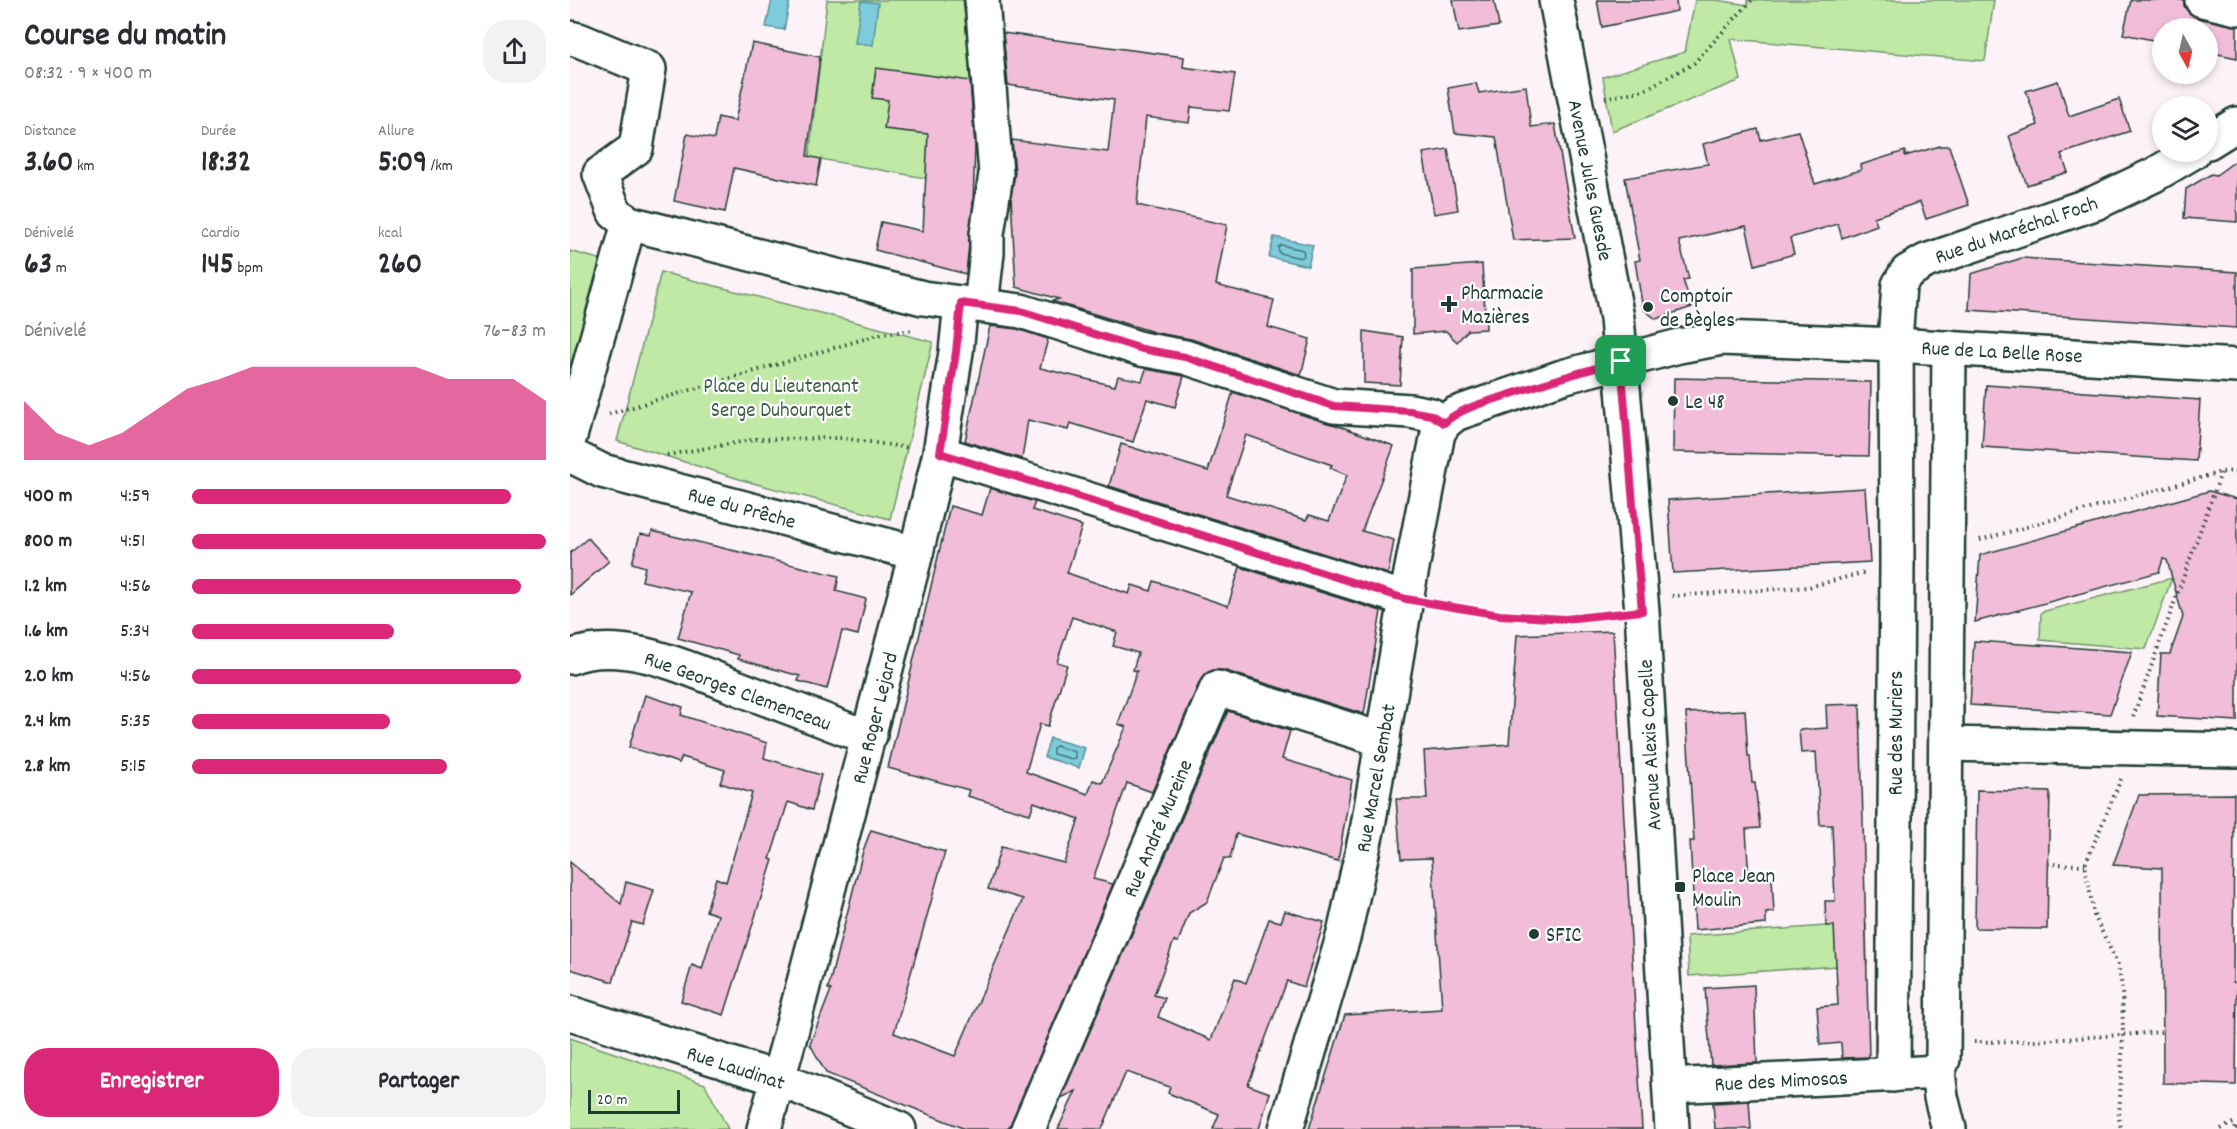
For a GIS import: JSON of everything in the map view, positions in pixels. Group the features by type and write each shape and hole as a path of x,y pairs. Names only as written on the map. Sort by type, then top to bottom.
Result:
{"street":[{"name":"Rue Roger Lejard","path":"764,1129 779,1080 916,553 940,453 956,352 987,254 987,234 996,174 982,0"},
{"name":"Avenue Jules Guesde","path":"1556,0 1616,307 1621,361"},
{"path":"2202,0 2237,8"},
{"path":"570,38 649,69 636,148 600,174 615,213 628,223 923,298 1021,311 1142,349 1185,357 1334,406 1410,411 1431,415 1444,423 1455,414 1472,407 1562,377 1621,361"},
{"path":"2218,136 2237,124"},
{"name":"Rue du Maréchal Foch","path":"1896,345 1899,285 1907,272 1926,261 2095,203 2176,162"},
{"path":"571,438 628,223"},
{"name":"Rue de La Belle Rose","path":"1621,361 1709,340 1767,340 1896,345 2237,366"},
{"name":"Rue des Muriers","path":"1893,1075 1897,564 1896,345"},
{"path":"1949,348 1943,1059 1938,1072 1949,1129"},
{"name":"Avenue Alexis Capelle","path":"1621,361 1642,611 1672,1129"},
{"name":"Rue Marcel Sembat","path":"1286,1129 1344,933 1368,826 1406,599 1438,433 1444,423"},
{"name":"Rue du Prêche","path":"571,438 602,471 916,553"},
{"path":"940,453 1406,599"},
{"name":"Rue Georges Clemenceau","path":"570,657 578,654 619,651 657,657 848,730 870,735"},
{"name":"Rue André Mureine","path":"1028,1129 1217,688 1383,740"},
{"path":"1946,744 2237,750"},
{"name":"Rue Laudinat","path":"570,1013 779,1080 899,1129"},
{"path":"1893,1075 1938,1072"},
{"name":"Rue des Mimosas","path":"1670,1086 1893,1075"}],"path":[{"path":"1575,104 1644,90 1694,63 1752,0"},
{"path":"571,438 881,334 918,330"},
{"path":"665,456 757,440 842,438 940,453"},
{"path":"2121,1129 2119,1118 2123,1035 2122,986 2118,965 2094,915 2085,865 2120,780 2128,768 2130,725 2221,472 2237,471"},
{"path":"1406,599 1500,615 1565,619 1642,611"},
{"path":"2049,864 2085,865"},
{"path":"1965,1042 2034,1041 2162,1032"},
{"path":"2221,1129 2237,1121"}],"green space":[{"path":"827,0 963,0 972,78 973,190 925,178 809,157"},
{"path":"1695,0 1716,0 1748,5 1748,0 1994,0 1985,61 1731,39 1741,80 1612,131 1603,77 1685,52"},
{"path":"570,251 602,260 570,391"},
{"name":"Place du Lieutenant Serge Duhourquet","path":"661,272 933,342 890,519 749,482 617,441"},
{"path":"2172,578 2146,649 2040,640 2041,612"},
{"path":"1866,923 1867,964 1689,976 1687,936"},
{"path":"570,1038 705,1084 728,1129 570,1129"}],"water":[{"path":"772,0 790,0 784,30 766,27"},
{"path":"861,1 878,3 873,45 855,43"},
{"path":"1274,237 1313,245 1308,266 1269,257"},
{"path":"1050,738 1085,748 1079,768 1044,757"}],"building":[{"path":"1453,0 1494,0 1499,26 1459,32"},
{"path":"1597,0 1676,0 1677,11 1602,27"},
{"path":"2131,0 2184,0 2184,6 2189,13 2197,18 2152,18 2152,40 2123,34"},
{"path":"2218,22 2237,26 2237,58 2218,54"},
{"path":"1003,33 1184,57 1183,67 1235,74 1229,111 1191,107 1189,123 1146,117 1137,205 1227,225 1216,285 1274,300 1268,327 1310,339 1301,375 1191,339 1157,333 1058,303 1052,301 1059,299 1016,287 1011,197 1015,173 1012,140 1108,152 1114,100 1008,85"},
{"path":"752,43 820,57 807,156 821,159 816,186 734,168 725,212 674,201 687,134 714,139 718,117 735,121"},
{"path":"876,68 970,81 975,146 973,203 966,274 875,250 881,222 923,231 928,134 884,129 888,100 872,98"},
{"path":"2058,81 2069,116 2119,99 2130,131 2061,154 2068,172 2027,185 2009,136 2038,125 2026,91"},
{"path":"1476,83 1479,93 1526,86 1531,127 1555,124 1575,238 1513,240 1496,137 1455,133 1448,88"},
{"path":"1758,129 1761,140 1798,131 1815,184 1861,170 1860,165 1905,151 1905,156 1940,146 1949,146 1969,205 1926,219 1920,202 1874,217 1877,225 1842,238 1838,224 1790,238 1794,254 1755,265 1746,226 1679,241 1689,279 1683,280 1692,307 1656,319 1643,309 1635,261 1640,260 1625,178 1708,164 1703,144"},
{"path":"1448,149 1458,210 1434,214 1423,153"},
{"path":"2237,160 2237,222 2184,218 2186,189 2211,174 2216,175"},
{"path":"2022,258 2237,272 2237,328 1969,310 1971,274"},
{"name":"Pharmacie Mazières","path":"1482,264 1486,329 1468,330 1457,342 1446,331 1413,334 1413,269"},
{"path":"990,326 1017,329 1048,339 1040,368 1115,386 1118,376 1142,381 1146,369 1184,376 1175,407 1147,399 1133,442 1070,423 1068,430 1028,420 1022,459 965,441"},
{"path":"1364,331 1403,337 1400,385 1364,383"},
{"path":"1674,378 1871,382 1869,456 1673,452"},
{"path":"1986,385 2200,400 2196,461 1982,447"},
{"path":"1233,392 1394,446 1362,531 1394,540 1388,574 1109,486 1121,444 1208,471","holes":["1246,435 1332,465 1330,468 1347,475 1329,521 1309,515 1306,520 1226,495"]},
{"path":"990,488 1035,502 1032,510 1082,526 1067,573 1129,594 1132,585 1151,591 1154,581 1228,606 1240,567 1381,611 1364,714 1223,670 1213,670 1205,674 1152,792 1127,783 1093,879 1113,884 1010,1126 1005,1129 965,1129 826,1073 810,1044 831,990 828,989 863,851 871,830 945,852 894,1033 955,1056 1023,899 988,889 1001,847 1064,863 1079,819 1034,802 1030,814 967,796 969,790 888,768 950,506 982,515","holes":["1072,617 1117,632 1113,646 1138,653 1133,670 1137,671 1118,724 1126,727 1102,783 1093,780 1088,794 1026,772 1040,724 1048,726 1067,665 1057,662"]},
{"path":"1865,488 1870,562 1673,573 1668,500"},
{"path":"2209,491 2237,499 2237,721 2157,716 2161,654 2170,654 2183,617 2167,560 2163,559 2159,572 1975,622 1980,555"},
{"path":"652,531 839,576 836,591 866,599 858,635 842,631 827,689 798,681 800,676 738,659 739,655 678,638 691,592 642,581 645,567 632,563 640,534 651,536"},
{"path":"588,538 609,561 570,595 570,553"},
{"name":"SFIC","path":"1613,631 1642,1129 1309,1129 1345,1015 1442,1009 1432,858 1401,859 1396,799 1427,799 1424,751 1509,744 1517,635"},
{"path":"1974,641 2132,652 2110,714 1970,705"},
{"path":"645,695 683,707 681,715 767,743 764,758 821,775 812,810 788,802 770,859 773,860 724,1015 681,1001 692,965 702,969 718,915 706,911 716,878 726,882 752,793 720,783 725,770 682,757 679,763 629,747"},
{"path":"1860,704 1869,1057 1842,1058 1841,1043 1820,1045 1817,1007 1838,1005 1834,926 1826,926 1825,901 1835,901 1832,825 1820,825 1816,752 1801,753 1799,730 1827,728 1826,705"},
{"path":"1745,710 1748,756 1750,756 1752,783 1755,783 1760,828 1746,829 1749,880 1772,879 1774,912 1766,913 1766,924 1695,930 1690,841 1694,841 1686,713"},
{"path":"1228,711 1290,731 1282,759 1352,780 1338,861 1236,834 1230,859 1224,858 1207,902 1189,913 1178,942 1174,941 1154,995 1165,998 1158,1017 1211,1040 1235,978 1246,983 1269,919 1281,922 1285,911 1324,922 1304,987 1287,981 1248,1085 1270,1093 1259,1129 1213,1129 1219,1114 1168,1093 1170,1087 1126,1072 1102,1129 1058,1129 1076,1091 1061,1098"},
{"path":"1977,790 2050,792 2047,929 1975,928"},
{"path":"2234,794 2233,982 2237,983 2236,1085 2163,1083 2162,868 2113,865 2139,795"},
{"path":"570,862 621,904 626,882 654,890 643,925 632,922 613,982 570,969"},
{"path":"1754,985 1757,1063 1711,1065 1705,988"},
{"path":"1749,1101 1751,1129 1715,1129 1713,1103"}],"place":[{"name":"Pharmacie Mazières","path":"1449,304"},
{"name":"Comptoir de Bègles","path":"1648,307"},
{"name":"Le 48","path":"1673,401"},
{"name":"Place Jean Moulin","path":"1680,887"},
{"name":"SFIC","path":"1534,934"}],"route":[{"path":"961,303 1021,311 1142,349 1185,357 1276,385 1334,406 1410,411 1431,415 1444,423 1455,414 1472,407 1562,377 1621,361 1642,611 1565,619 1500,615 1406,599 940,453 956,352 961,303"}]}
